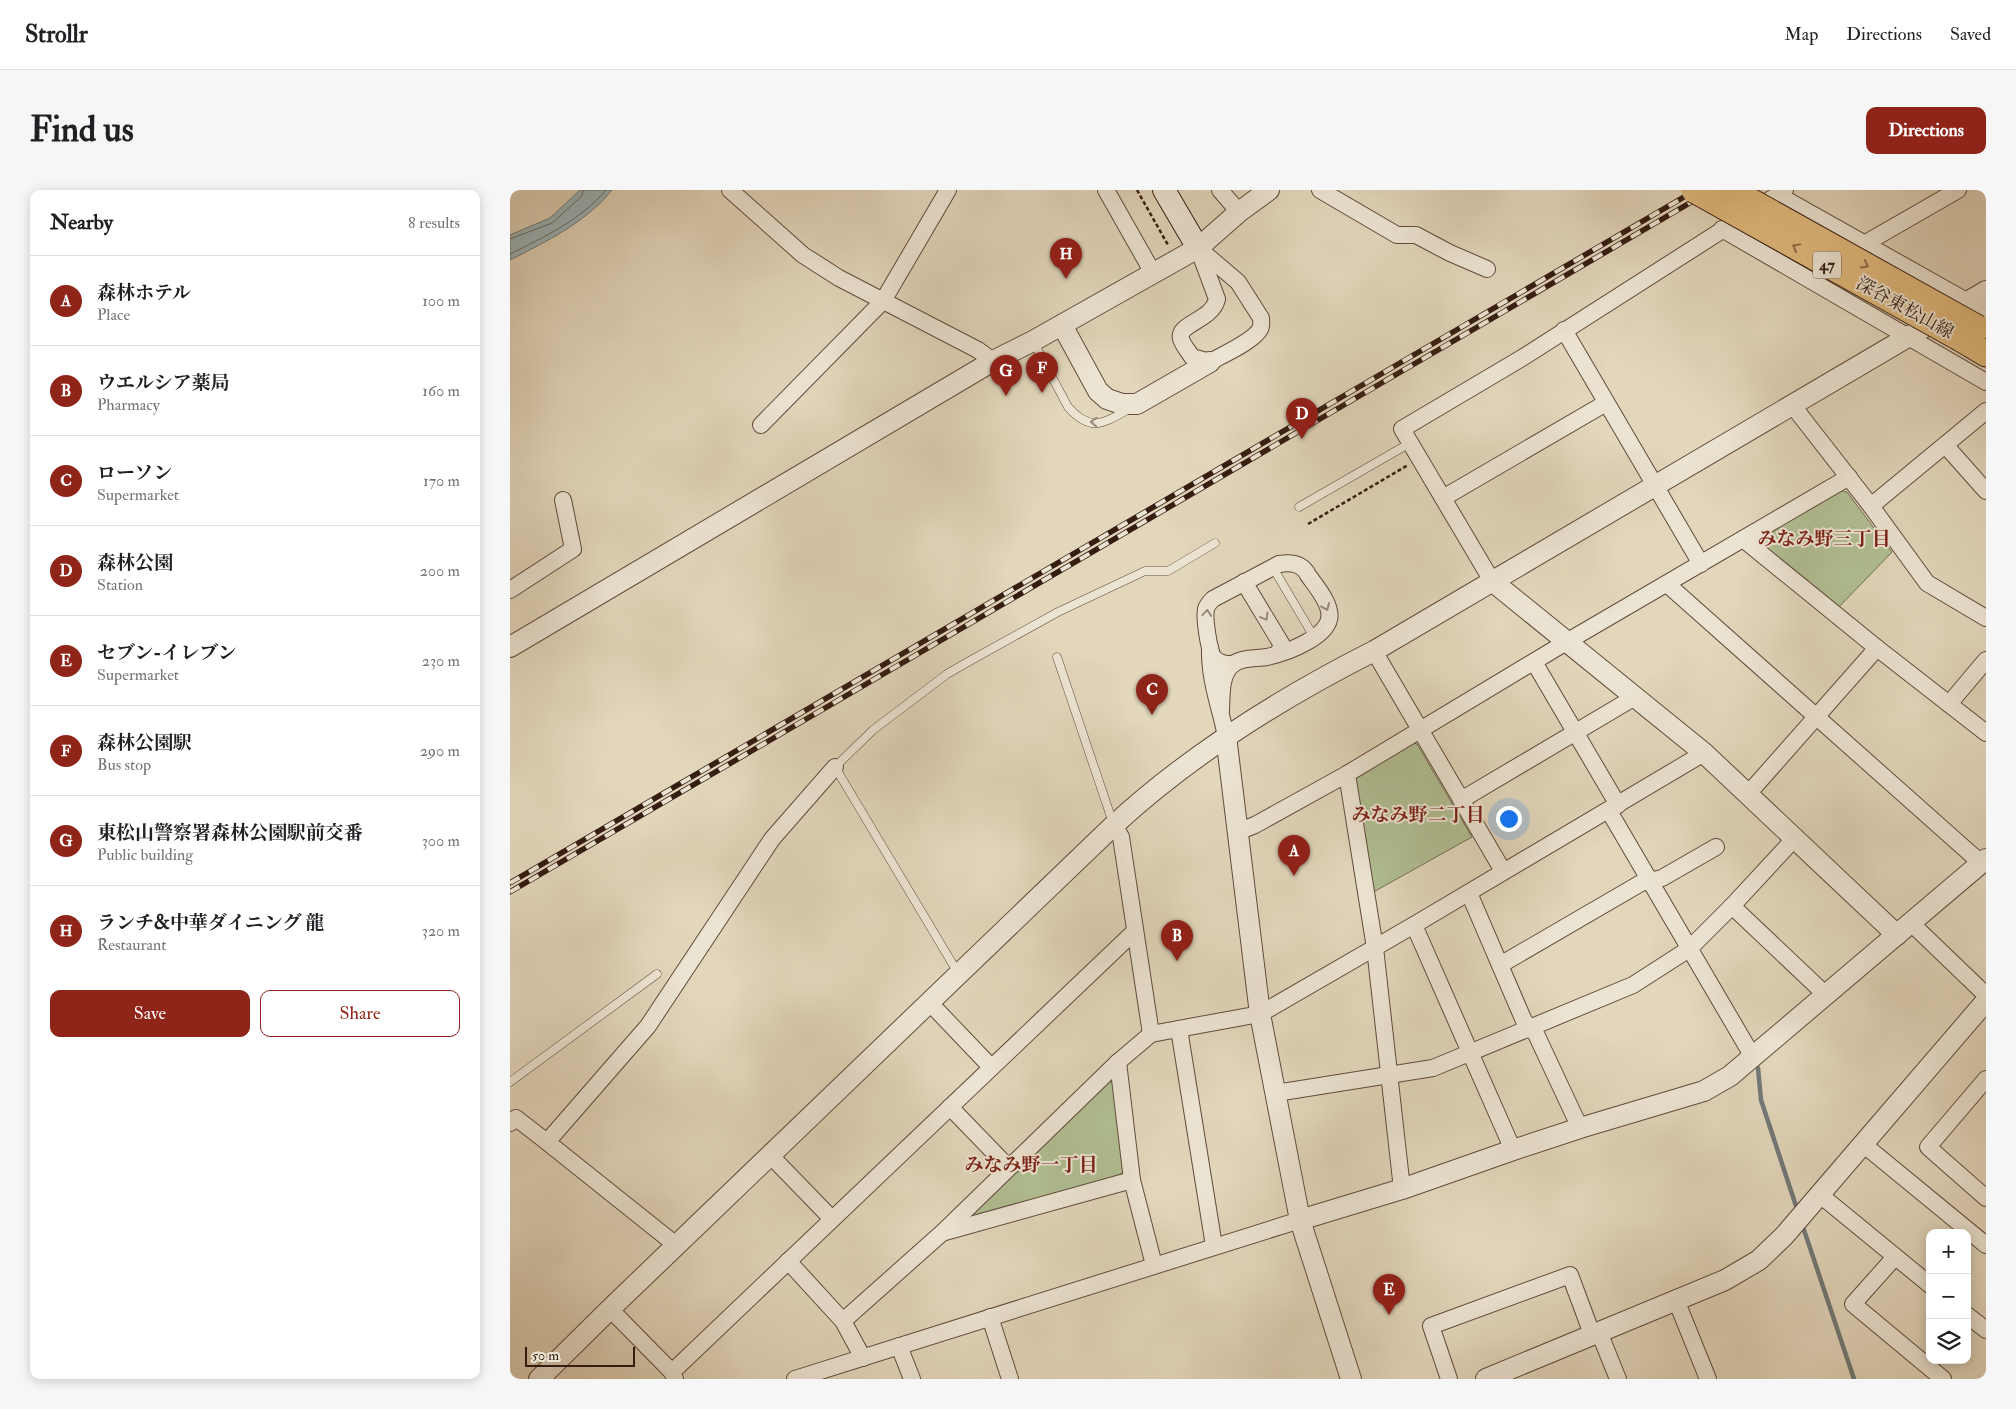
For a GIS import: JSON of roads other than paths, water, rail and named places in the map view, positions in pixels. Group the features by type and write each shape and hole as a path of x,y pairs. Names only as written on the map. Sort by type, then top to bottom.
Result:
{"main road":[{"path":"1164,190 1198,248"},
{"name":"深谷東松山線","path":"1694,190 1978,328"},
{"name":"深谷東松山線","path":"1731,190 1978,328 1986,354"}],"street":[{"path":"730,190 803,255 839,278 978,350 993,361"},
{"path":"761,425 883,301 948,190"},
{"path":"1106,190 1153,273"},
{"path":"1220,190 1238,212"},
{"path":"511,644 993,361 1033,341 1198,248 1238,212 1269,190"},
{"path":"1320,190 1397,235 1416,235 1486,269"},
{"path":"1864,244 1958,190"},
{"path":"1978,328 1968,302 1864,244 1782,193 1722,229 1522,358 1402,428 1492,581 1704,753 1795,838 1986,995"},
{"path":"1722,229 1986,382"},
{"path":"1196,365 1182,342 1182,331 1208,314 1216,299 1198,248"},
{"path":"1062,325 1098,391 1107,399 1122,404 1138,404 1196,365 1254,337 1262,323 1261,318 1241,286 1198,248"},
{"path":"539,1379 1114,825 1138,803 1226,736 1312,683 1374,651 1986,292"},
{"path":"1564,330 1701,564"},
{"path":"1443,498 1606,403"},
{"path":"1793,406 1849,477 1927,582 1986,618"},
{"path":"1871,506 1946,446 1986,411"},
{"path":"1946,446 1986,490"},
{"path":"1237,832 1254,825 1347,774 1568,641 1849,477"},
{"path":"510,590 573,549 564,500"},
{"path":"1743,539 1877,648 1986,733"},
{"path":"1210,648 1213,658 1222,663 1233,664 1292,650 1322,631 1328,623 1330,617 1329,610 1305,569 1288,562 1272,566 1213,599 1208,604 1206,615 1212,686 1221,710 1226,736 1260,1014 1300,1220 1351,1379"},
{"path":"1244,582 1282,645 1278,653"},
{"path":"795,1379 1214,1246 1402,1189 1580,1128 1704,1091 1730,1076 1984,861 1816,718 1667,584"},
{"path":"1748,794 1877,648"},
{"path":"1374,651 1503,871"},
{"path":"1949,704 1986,660"},
{"path":"1534,662 1576,732 1649,881 1753,1057"},
{"path":"1221,710 1222,683 1225,674 1233,664"},
{"path":"1461,800 1635,697"},
{"path":"843,1321 942,1232 1118,1062 1151,1034 1260,1014 1414,926 1503,871 1704,753"},
{"path":"547,1142 648,1026 772,839 835,767"},
{"path":"1347,774 1375,948 1402,1189"},
{"path":"1114,825 1121,837 1151,1034"},
{"path":"1276,1093 1433,1068 1633,985 1689,948 1732,906 1795,838"},
{"path":"1500,965 1641,883 1662,878 1716,847"},
{"path":"1469,893 1524,1021 1536,1034 1580,1128"},
{"path":"1732,906 1826,994"},
{"path":"1414,926 1513,1150"},
{"path":"610,1309 674,1375 788,1261 1135,931"},
{"path":"1486,1379 1725,1280 1759,1260 1784,1236 1986,1000"},
{"path":"929,1002 992,1067"},
{"path":"1179,1029 1214,1246"},
{"path":"1118,1062 1132,1180 1154,1265"},
{"path":"1986,1079 1981,1097 1928,1147 1986,1198"},
{"path":"950,1107 1008,1167"},
{"path":"512,1117 547,1142 676,1245"},
{"path":"1863,1144 1986,1245"},
{"path":"770,1155 832,1219"},
{"path":"942,1232 1132,1180"},
{"path":"1819,1194 1926,1282"},
{"path":"1895,1256 1853,1304 1943,1379"},
{"path":"788,1261 843,1321 863,1358"},
{"path":"1449,1379 1431,1326 1570,1275 1618,1379"},
{"path":"1676,1300 1708,1379"},
{"path":"990,1317 1010,1379"},
{"path":"1971,1318 1986,1330"},
{"path":"899,1346 912,1379"}],"lane":[{"path":"1033,341 1068,407 1085,422 1096,424 1106,422 1138,404"},
{"path":"1299,507 1410,443"},
{"path":"958,974 835,767 873,730 947,674 1058,612 1145,571 1168,570 1215,544"},
{"path":"1272,566 1314,637"},
{"path":"1057,657 1114,825"},
{"path":"510,1082 658,974"}],"water":[{"path":"580,190 612,190 578,222 510,260 510,235 550,218"}],"waterway":[{"path":"1758,1068 1761,1100 1798,1212"},
{"path":"1802,1224 1854,1379"}],"railway":[{"path":"510,883 1696,190"},
{"path":"510,892 1712,190"}],"place":[{"name":"ランチ&中華ダイニング 龍","path":"1066,279"},
{"name":"森林公園駅","path":"1042,393"},
{"name":"東松山警察署森林公園駅前交番","path":"1006,396"},
{"name":"森林公園","path":"1302,439"},
{"name":"ローソン","path":"1152,715"},
{"name":"森林ホテル","path":"1294,876"},
{"name":"ウエルシア薬局","path":"1177,961"},
{"name":"セブン-イレブン","path":"1389,1315"}],"district":[{"name":"みなみ野三丁目","path":"1824,539"},
{"name":"みなみ野二丁目","path":"1418,815"},
{"name":"みなみ野一丁目","path":"1031,1165"}]}
